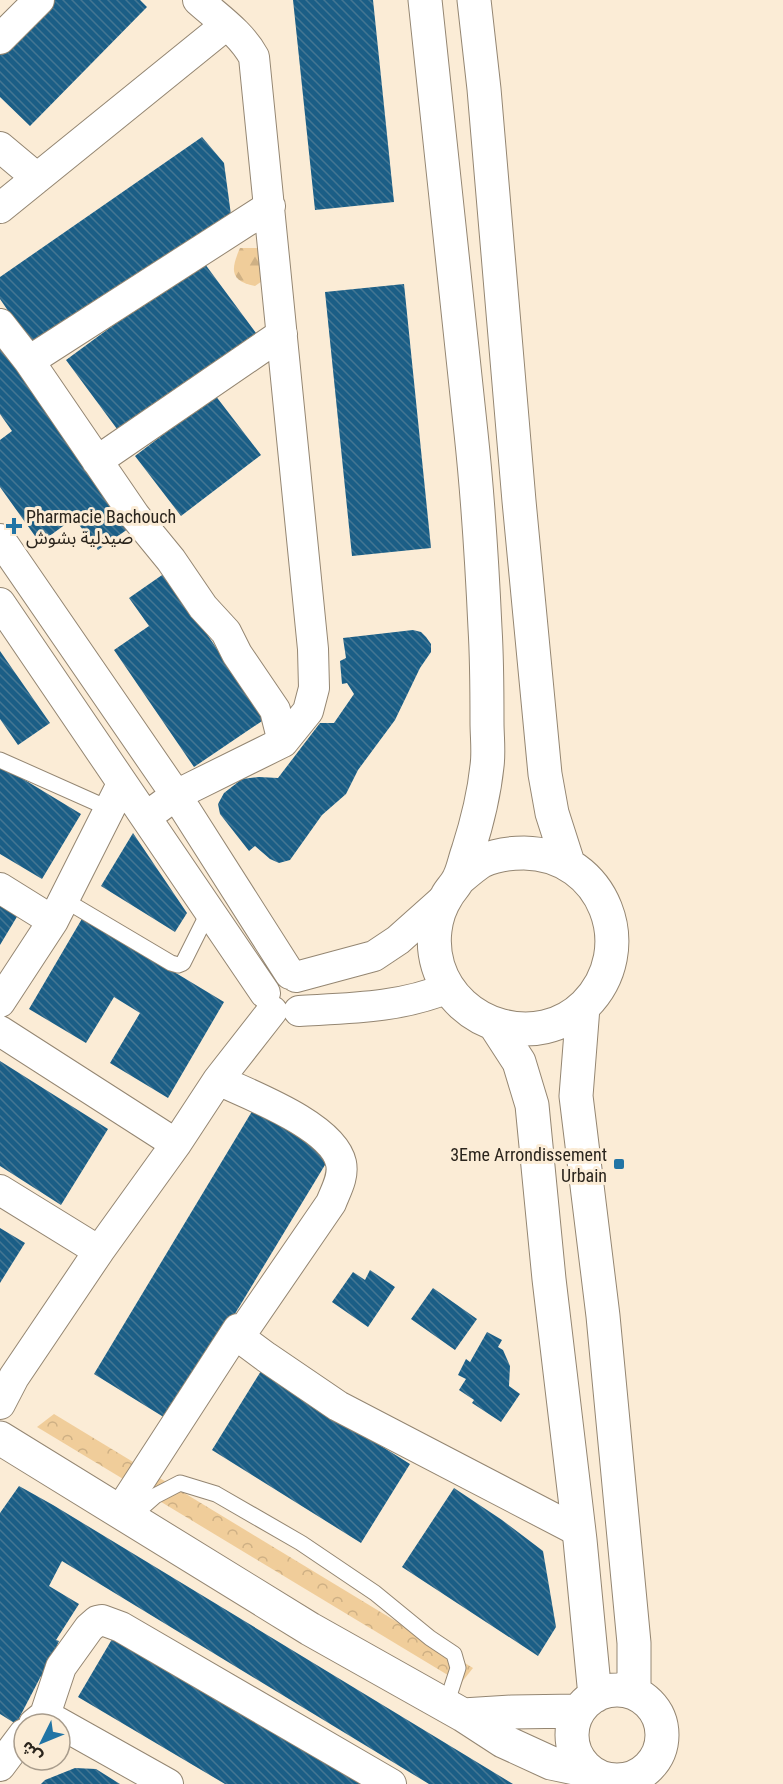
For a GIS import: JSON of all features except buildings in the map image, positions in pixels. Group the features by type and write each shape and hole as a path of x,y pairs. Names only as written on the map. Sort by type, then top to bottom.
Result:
{"street":[{"path":"0,39 39,0"},
{"path":"146,817 176,795 283,742 308,711 314,688 313,649 254,57 243,39 198,0"},
{"path":"293,976 374,956 398,940 452,889 483,861 511,853 540,853 568,863 587,878 601,898 610,920 612,944 608,967 598,989 583,1007 563,1020 541,1028 518,1030 495,1025 478,1017 463,1006 448,988 438,967 434,944 436,921 452,889 477,822 487,765 487,666 479,512 425,0"},
{"path":"474,0 485,100 545,774 552,813 568,863"},
{"path":"0,208 225,24"},
{"path":"0,147 37,178"},
{"path":"29,361 270,206"},
{"path":"0,324 29,361 135,516 171,560 203,607 226,632 237,654 275,710 283,742"},
{"path":"97,461 282,334"},
{"path":"0,540 176,795 293,976 305,987 307,993 306,1000 279,1005 218,1080 176,1144 99,1251 7,1372 0,1404"},
{"path":"0,603 116,796 146,817 209,911 279,1005"},
{"path":"0,1002 58,910 116,796"},
{"path":"0,888 58,910"},
{"path":"279,1005 387,1005 423,998 448,988"},
{"path":"583,1007 576,1096 603,1316 634,1643 634,1692"},
{"path":"495,1025 519,1062 532,1105 578,1531 586,1703"},
{"path":"0,1031 176,1144"},
{"path":"218,1080 293,1116 315,1131 336,1153 341,1162 341,1178 331,1203 239,1337"},
{"path":"0,1190 99,1251"},
{"path":"125,1514 238,1329 239,1337 266,1358 338,1406 578,1531"},
{"path":"0,1438 310,1629 455,1710 502,1741 551,1763 598,1777 615,1780 628,1779 640,1774 651,1775 662,1740 661,1725 651,1706 634,1692 609,1689 586,1703 573,1722 571,1735 573,1748 580,1760 598,1777"},
{"path":"40,1712 61,1667 89,1628 102,1620 121,1627 391,1784"},
{"path":"455,1710 512,1712 586,1703"},
{"path":"72,1741 168,1784"},
{"path":"0,1766 12,1751"}],"lane":[{"path":"0,760 116,796"},
{"path":"58,910 178,965 183,963 209,911"},
{"path":"125,1514 180,1482 216,1494 301,1543 375,1593 430,1638 454,1654 458,1668 455,1710"}],"green space":[{"path":"240,248 261,248 268,277 255,286 240,281 234,273"},
{"path":"54,1414 473,1668 461,1683 37,1427"}],"place":[{"name":"Pharmacie Bachouch صيدلية بشوش","path":"14,526"},
{"name":"3Eme Arrondissement Urbain","path":"619,1164"}]}
